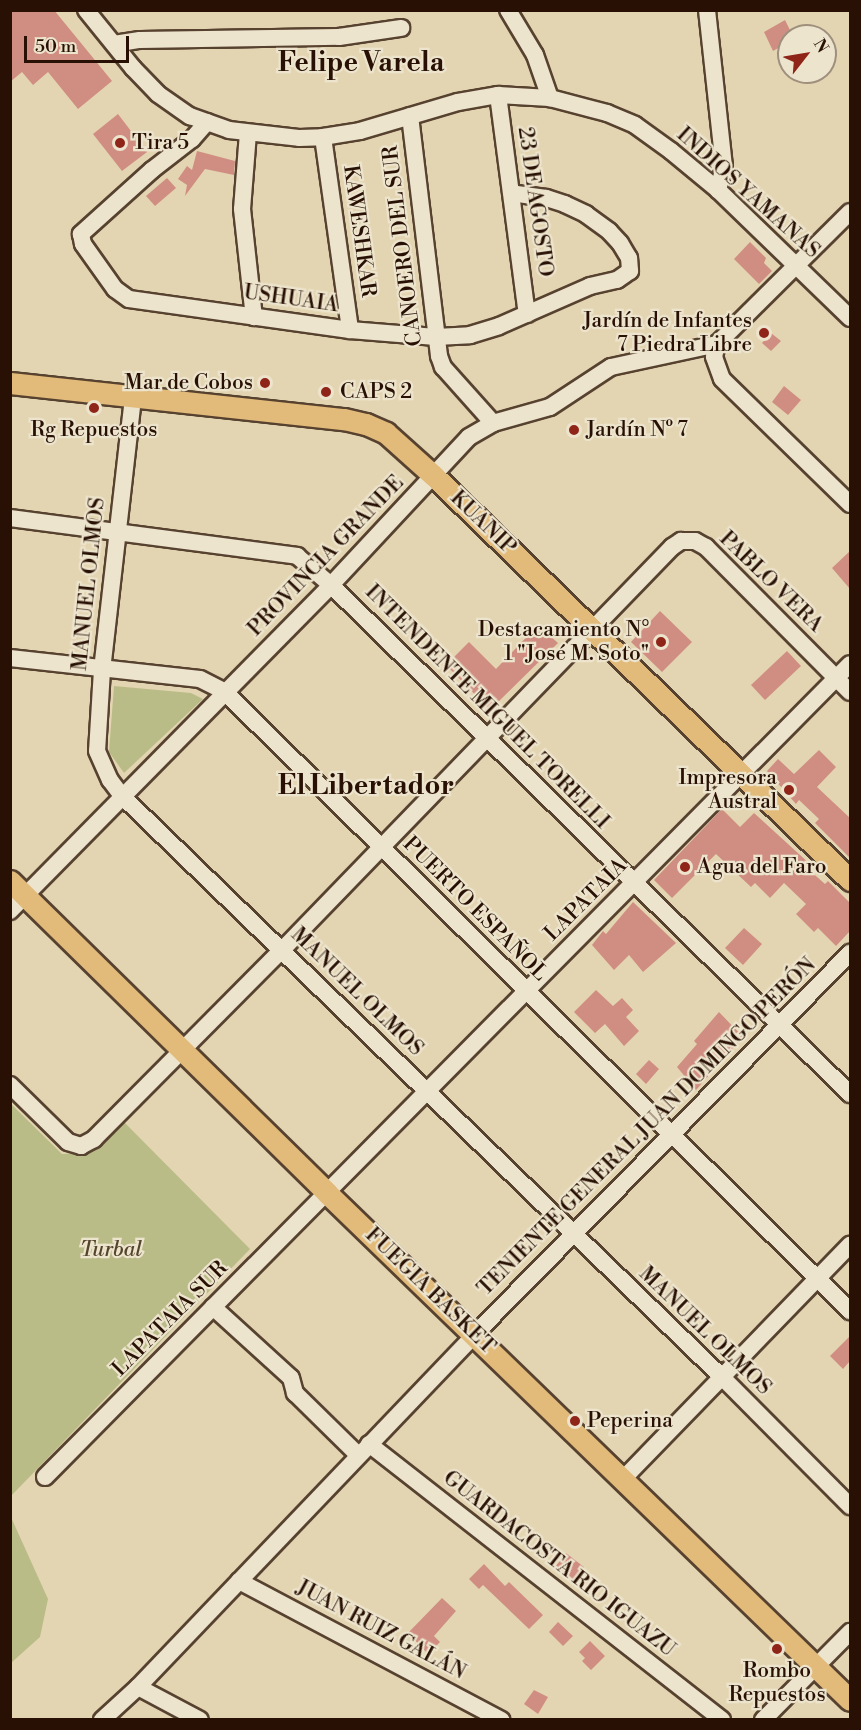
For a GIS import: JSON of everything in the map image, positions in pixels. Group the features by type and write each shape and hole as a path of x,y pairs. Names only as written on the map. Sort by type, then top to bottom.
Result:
{"main road":[{"name":"KUANIP","path":"10,383 355,421 386,433 434,476 850,880"},
{"name":"FUEGIA BASKET","path":"15,896 182,1049 327,1193 624,1478 850,1700"}],"street":[{"name":"INDIOS YAMANAS","path":"86,10 158,94 190,116 248,133 299,138 323,137 360,131 458,102 498,95 550,98 607,113 635,125 718,190 850,318"},
{"path":"508,10 535,55 550,98"},
{"path":"707,10 724,166 718,190"},
{"path":"114,44 140,40 339,37 401,28"},
{"name":"23 DE AGOSTO","path":"498,95 527,314"},
{"name":"CANOERO DEL SUR","path":"410,116 436,337 443,367 493,423"},
{"name":"USHUAIA","path":"207,122 192,139 152,170 81,234 83,244 119,294 129,299 350,330 436,337 470,335 499,327 590,286 617,280 630,272 629,258 620,243 609,231 586,214 566,204 546,198 511,193"},
{"path":"248,133 242,209 254,317"},
{"name":"KAWESHKAR","path":"323,137 350,330"},
{"path":"850,212 717,344 714,357 722,379 850,504"},
{"name":"PROVINCIA GRANDE","path":"15,896 122,796 331,585 468,437 493,423 550,407 611,367 717,344"},
{"name":"MANUEL OLMOS","path":"133,398 116,530 102,670 97,751 110,780 122,796 722,1377 850,1506"},
{"name":"INTENDENTE MIGUEL TORELLI","path":"10,519 116,530 297,556 331,585 487,736 850,1094"},
{"name":"PABLO VERA","path":"592,629 672,547 681,541 695,541 706,547 850,692"},
{"path":"10,1085 68,1142 81,1146 94,1139 282,950 592,629"},
{"name":"PUERTO ESPAÑOL","path":"10,658 102,670 200,679 225,692 850,1311"},
{"name":"LAPATAIA","path":"327,1193 850,664"},
{"name":"TENIENTE GENERAL JUAN DOMINGO PERÓN","path":"102,1719 138,1687 572,1234 850,953"},
{"name":"LAPATAIA SUR","path":"45,1477 327,1193"},
{"path":"624,1478 850,1245"},
{"name":"GUARDACOSTA RIO IGUAZU","path":"213,1307 291,1378 295,1393 363,1450 722,1719"},
{"name":"JUAN RUIZ GALÁN","path":"239,1581 502,1719"},
{"path":"763,1719 850,1632"},
{"path":"138,1687 200,1719"}],"green space":[{"path":"114,686 191,693 203,699 124,773 109,752"},
{"name":"Turbal","path":"10,1103 62,1154 88,1153 124,1122 250,1249 11,1496"},
{"path":"10,1515 48,1599 40,1637 11,1663"}],"building":[{"path":"10,10 54,10 112,81 78,109 48,72 33,85 22,72 10,82"},
{"path":"777,25 777,49 773,51 764,32"},
{"name":"Tira 5","path":"118,114 147,152 122,171 93,134"},
{"path":"197,151 235,161 234,175 205,169 185,196 187,185 178,179 187,166 192,170"},
{"path":"167,178 176,188 155,206 146,196"},
{"path":"750,242 766,258 764,263 772,271 759,284 734,259"},
{"path":"771,333 781,341 771,351 762,343"},
{"path":"784,386 801,400 788,415 772,402"},
{"path":"850,551 850,589 832,568"},
{"name":"Destacamiento N° 1 \"José M. Soto\"","path":"660,611 692,642 662,672 631,642"},
{"path":"538,625 558,643 490,710 446,665 469,642 496,669"},
{"path":"787,651 801,666 765,700 751,685"},
{"path":"819,750 836,767 817,787 850,818 850,858 815,823 819,819 799,800 796,804 767,771 778,759 794,774"},
{"path":"722,809 740,827 754,813 811,865 808,869 825,884 828,881 850,903 850,931 836,946 818,928 814,932 796,914 806,904 784,883 770,898 755,883 751,887 716,854 672,898 654,880"},
{"path":"633,902 676,943 643,972 629,955 614,970 592,945 603,931 606,934"},
{"path":"744,928 762,944 743,965 725,948"},
{"path":"596,990 613,1006 622,998 633,1010 626,1017 639,1031 624,1046 605,1024 595,1033 574,1012"},
{"path":"719,1012 743,1037 696,1090 677,1067 697,1044 694,1041"},
{"path":"649,1060 659,1069 646,1084 636,1074"},
{"path":"850,1336 850,1361 843,1369 830,1356"},
{"path":"566,1553 584,1567 573,1581 555,1567"},
{"path":"484,1564 505,1586 509,1582 543,1615 529,1629 483,1585 479,1589 469,1579"},
{"path":"442,1598 456,1611 434,1636 440,1642 428,1654 408,1633"},
{"path":"558,1622 573,1636 563,1646 549,1632"},
{"path":"590,1641 605,1656 591,1670 582,1661 585,1658 579,1652"},
{"path":"534,1690 548,1697 538,1714 524,1704"}],"place":[{"name":"Tira 5","path":"120,143"},
{"name":"Jardín de Infantes 7 Piedra Libre","path":"764,333"},
{"name":"Mar de Cobos","path":"265,383"},
{"name":"CAPS 2","path":"326,392"},
{"name":"Rg Repuestos","path":"94,408"},
{"name":"Jardín Nº 7","path":"574,430"},
{"name":"Destacamiento N° 1 \"José M. Soto\"","path":"661,642"},
{"name":"Impresora Austral","path":"789,790"},
{"name":"Agua del Faro","path":"685,867"},
{"name":"Peperina","path":"575,1421"},
{"name":"Rombo Repuestos","path":"777,1649"}],"district":[{"name":"Felipe Varela","path":"361,64"},
{"name":"El Libertador","path":"366,787"}]}
